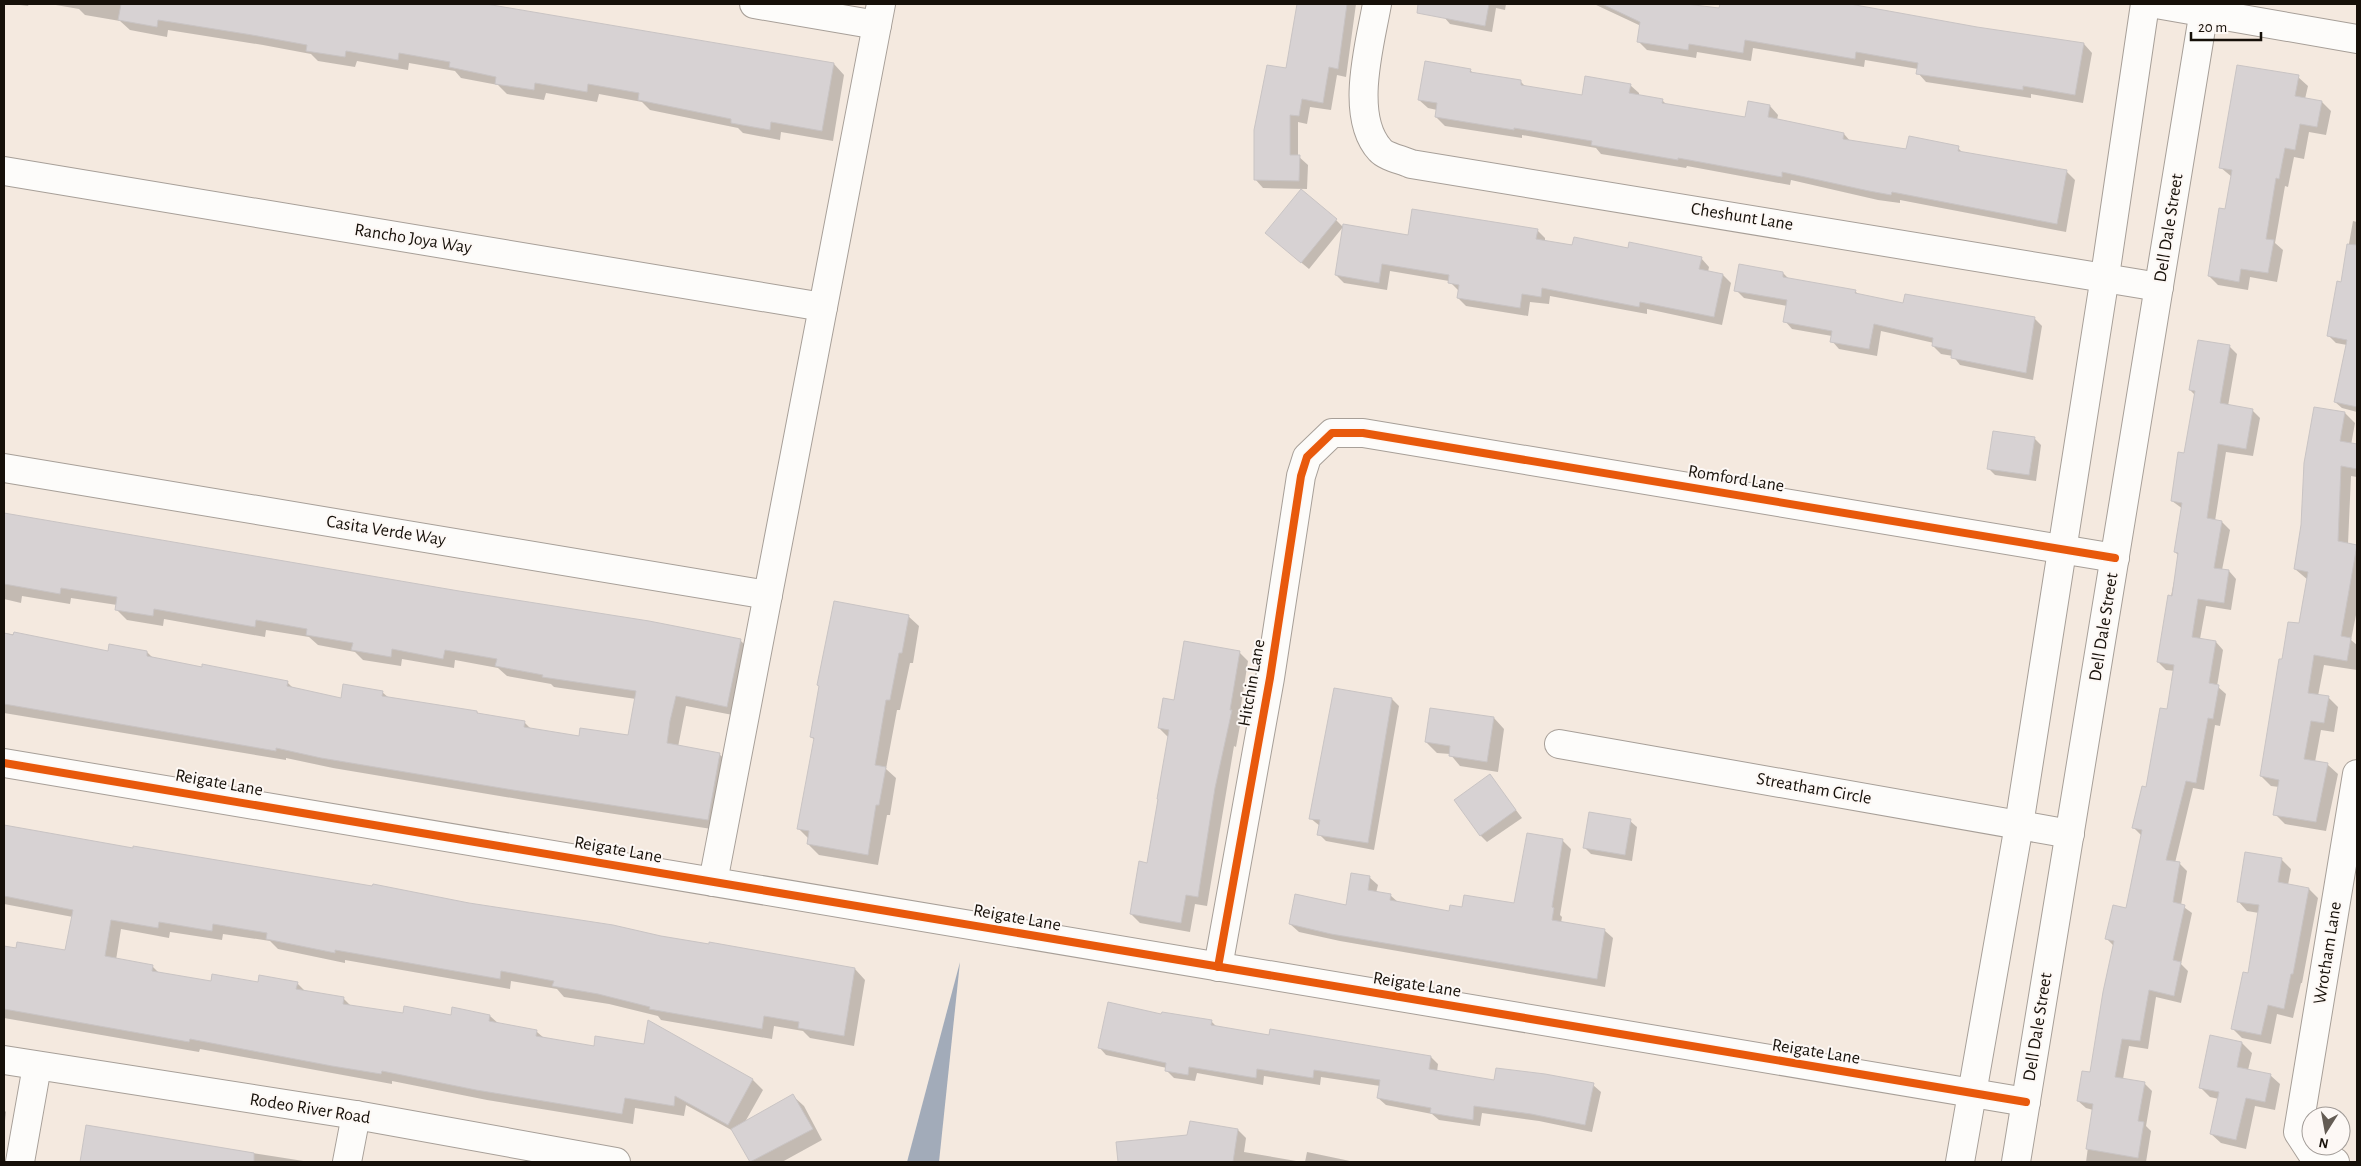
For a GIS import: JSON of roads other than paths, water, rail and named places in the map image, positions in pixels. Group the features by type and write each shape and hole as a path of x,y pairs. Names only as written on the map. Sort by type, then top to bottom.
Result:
{"street":[{"path":"713,882 879,14 754,4"},
{"name":"Cheshunt Lane","path":"1377,4 1367,60 1363,100 1368,129 1381,151 1411,164 2105,276 2159,287"},
{"path":"1960,1162 2019,825 2105,276 2145,4"},
{"path":"2156,4 2205,8 2357,39"},
{"name":"Dell Dale Street","path":"2016,1162 2205,8"},
{"name":"Rancho Joya Way","path":"4,171 823,307"},
{"name":"Hitchin Lane","path":"1218,967 1270,678 1301,476 1307,457 1332,433 1351,433"},
{"name":"Romford Lane","path":"1351,433 1363,433 2115,558"},
{"name":"Casita Verde Way","path":"4,468 768,595"},
{"name":"Streatham Circle","path":"1559,744 2070,834"},
{"name":"Reigate Lane","path":"4,763 2026,1102"},
{"name":"Wrotham Lane","path":"2335,1162 2313,1155 2298,1132 2357,774"},
{"name":"Rodeo River Road","path":"4,1060 356,1115 616,1162"},
{"path":"20,1162 37,1066"},
{"path":"347,1162 356,1115"}],"water":[{"path":"960,962 939,1162 907,1162"}]}
